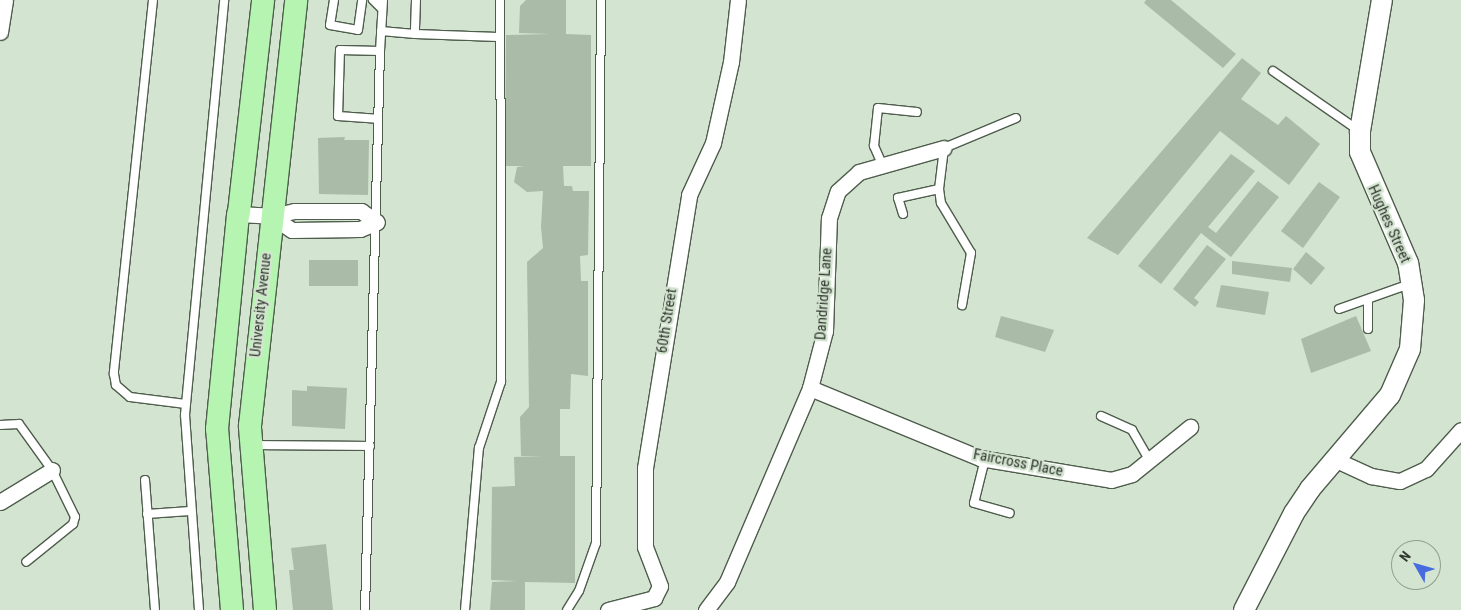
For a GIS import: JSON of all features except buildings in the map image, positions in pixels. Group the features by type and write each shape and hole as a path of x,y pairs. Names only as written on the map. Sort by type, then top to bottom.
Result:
{"main road":[{"path":"232,610 217,429 238,213 263,0"},
{"name":"University Avenue","path":"264,610 251,445 253,387 296,0"}],"street":[{"path":"0,32 4,0"},
{"name":"60th Street","path":"608,610 654,598 660,586 645,547 645,468 689,195 713,143 731,62 738,0"},
{"name":"Hughes Street","path":"1244,610 1294,513 1334,459 1380,408 1402,373 1413,333 1412,284 1408,264 1360,152 1360,131 1382,0"},
{"name":"Dandridge Lane","path":"706,610 727,582 810,388 825,332 829,218 838,191 859,172 944,148"},
{"path":"238,213 271,216 292,230 360,229 377,222"},
{"name":"Faircross Place","path":"810,388 985,459 1111,480 1132,474 1190,427"},
{"path":"1334,459 1371,476 1400,481 1426,469 1461,430"},
{"path":"0,502 52,470"}],"lane":[{"path":"153,0 114,374 116,385 130,397 186,404"},
{"path":"199,610 190,511 186,404 224,0"},
{"path":"365,610 377,222 377,119 382,4 373,0"},
{"path":"415,34 416,0"},
{"path":"465,610 479,448 501,382 498,37 500,0"},
{"path":"567,610 580,591 596,544 601,0"},
{"path":"335,5 330,24 358,30 356,22 359,4"},
{"path":"381,31 498,37"},
{"path":"377,119 338,116 340,50 380,51"},
{"path":"1273,71 1343,123 1360,131"},
{"path":"882,164 874,146 878,108 917,112"},
{"path":"962,305 971,253 940,203 939,188 944,148 1016,118"},
{"path":"903,214 898,198 939,188"},
{"path":"1339,309 1368,301 1412,284"},
{"path":"1368,301 1368,329"},
{"path":"1101,416 1132,430 1148,460"},
{"path":"0,425 19,424 52,470 75,517 73,524 26,562"},
{"path":"251,445 370,446"},
{"path":"985,459 974,503 1010,513"},
{"path":"145,480 155,610"},
{"path":"147,514 190,511"}]}
